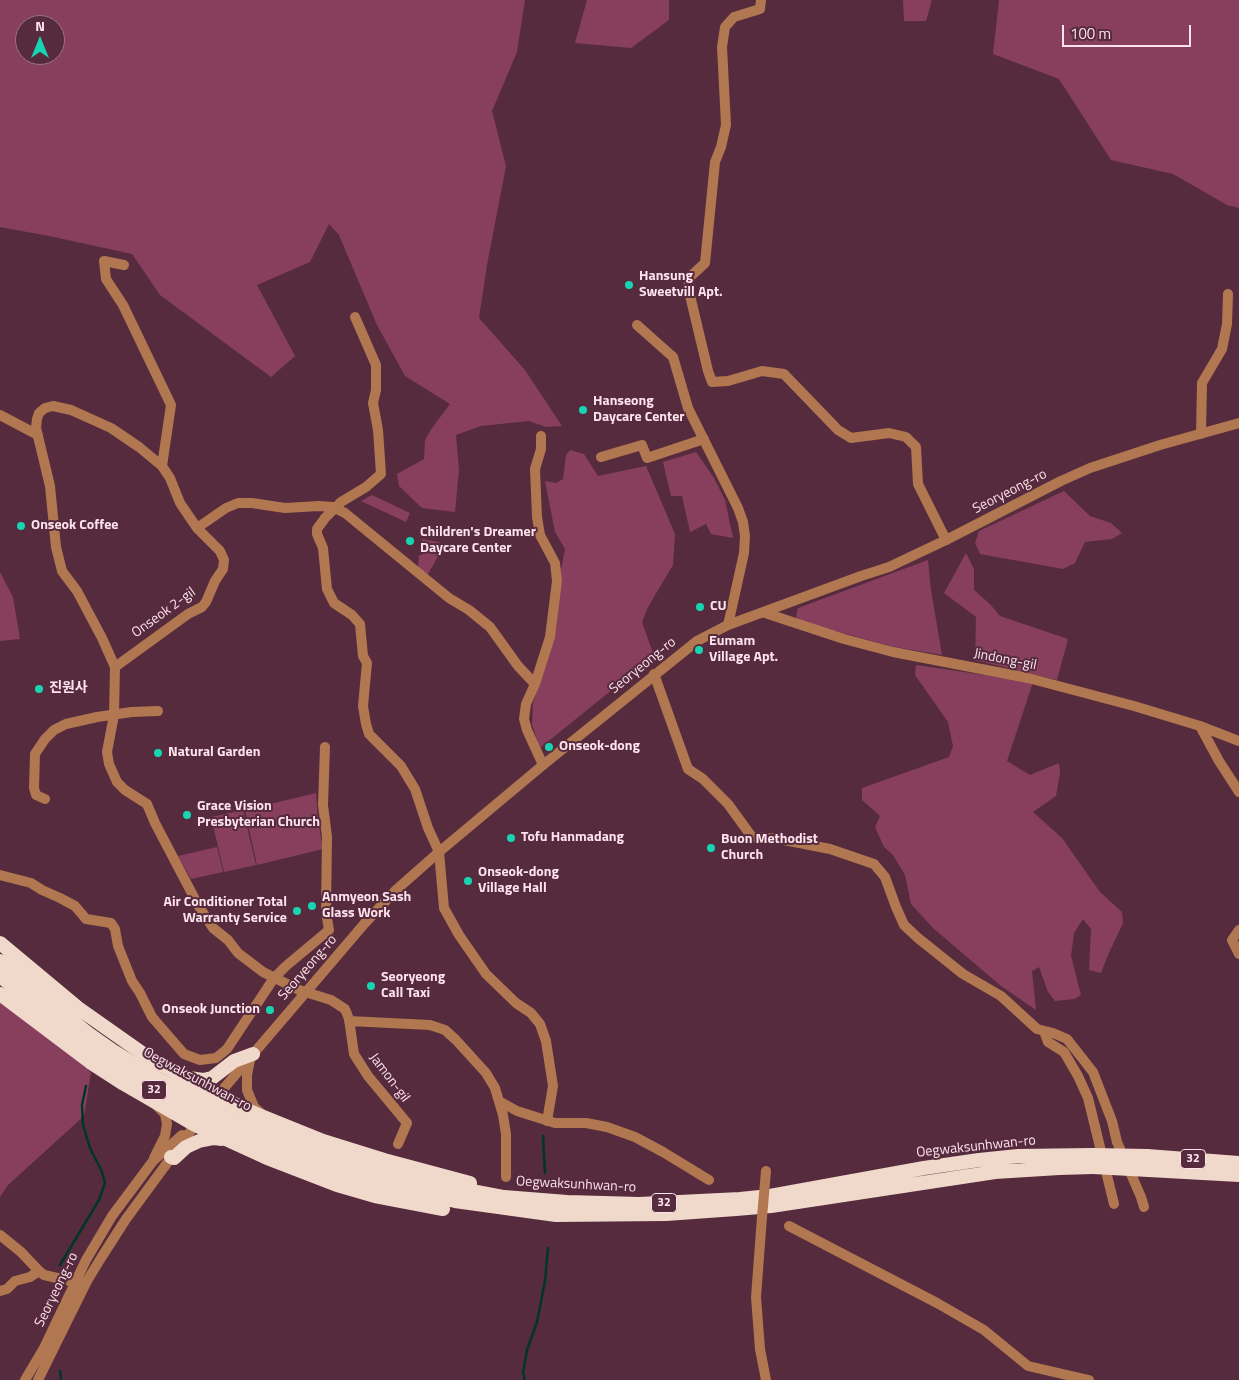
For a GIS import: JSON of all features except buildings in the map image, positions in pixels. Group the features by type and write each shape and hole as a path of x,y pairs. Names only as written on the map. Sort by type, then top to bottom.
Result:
{"highway":[{"path":"0,943 78,1008 149,1058 218,1096 261,1116 298,1132 345,1148 449,1178 508,1191 598,1204"},
{"name":"Oegwaksunhwan-ro","path":"0,961 81,1034 109,1062 147,1086 197,1113 238,1133 313,1164 392,1188 455,1202 556,1215 666,1214 796,1202 995,1172 1059,1168 1093,1161"},
{"name":"Oegwaksunhwan-ro","path":"0,976 81,1034"},
{"path":"0,994 90,1062 194,1125 238,1133"},
{"path":"182,1077 197,1080 207,1079 216,1076 234,1061 253,1054"},
{"path":"168,1163 186,1147 199,1141 238,1133"},
{"name":"Oegwaksunhwan-ro","path":"238,1133 402,1178 504,1197 598,1204 639,1204 770,1196 924,1168 1018,1156 1148,1163 1239,1162"},
{"name":"Oegwaksunhwan-ro","path":"1148,1163 1239,1175"}],"street":[{"path":"761,0 760,9 734,17 725,27 722,47 726,126 715,162 705,262 690,277 688,287 708,371 712,382 728,381 762,371 784,374 838,430 851,438 889,433 906,437 916,447 918,484 946,540"},
{"path":"124,265 104,261 106,279 122,304 171,405 162,466"},
{"path":"1201,434 1202,383 1222,349 1227,324 1228,294"},
{"path":"354,317 376,365 376,390 373,403 378,430 381,474 335,508 316,531 323,548 326,583 331,600 352,615 360,624 363,656 367,663 363,706 366,724 369,734 401,766 415,789 428,828 439,852 444,908 459,935 486,974 516,1003 532,1013 540,1024 546,1041 553,1086 546,1121"},
{"path":"637,325 673,357 688,408 738,508 744,529 744,553 728,625"},
{"path":"305,992 274,978 252,964 213,928 198,905 154,823 147,804 125,790 117,782 108,758 108,746 114,715 115,667 77,591 62,572 56,548 50,486 36,421 40,411 51,406 62,408 111,428 139,447 162,466 170,478 180,503 197,528 226,508 238,503 285,508 320,506 335,508 349,515 449,598 469,610 490,627 518,666 535,684"},
{"path":"0,415 38,435"},
{"name":"Seoryeong-ro","path":"38,1380 88,1281 126,1219 194,1125 365,922 396,890 439,852 654,674 697,641 728,625 889,567 1090,468 1131,454 1239,423"},
{"path":"541,436 541,449 535,469 538,517 540,535 555,563 557,582 550,637 535,684 526,704 524,719 543,765"},
{"path":"601,457 642,445 647,458 704,439"},
{"name":"Onseok 2-gil","path":"115,667 188,614 202,607 206,602 223,569 224,560 220,551 197,528"},
{"name":"Jindong-gil","path":"765,612 844,639 893,652 1028,678 1200,726 1239,741"},
{"path":"654,674 688,770 703,779 728,804 752,837 779,838 830,849 874,864 885,877 904,925 918,938 963,974 1002,996 1037,1029 1067,1039 1093,1072 1112,1121 1117,1142 1142,1197 1144,1207"},
{"path":"45,799 36,795 34,777 36,753 45,739 54,730 66,724 114,715 158,711"},
{"path":"1200,726 1219,762 1239,792"},
{"path":"0,875 30,883 60,898 75,906 86,919 111,923 115,929 118,946 132,981 148,1010 176,1046 182,1053 191,1058 210,1060 218,1057 223,1053 274,978 329,930 326,912 328,844 323,805 325,747"},
{"path":"1239,930 1232,940 1239,954"},
{"name":"Jamon-gil","path":"305,992 331,1000 341,1005 347,1013 354,1054 368,1076 407,1123 398,1144"},
{"path":"349,1022 430,1025 445,1030 486,1073 496,1088 506,1134 506,1177"},
{"path":"1044,1031 1048,1042 1064,1052 1088,1098 1114,1204"},
{"path":"253,1054 248,1068 247,1086 251,1102 262,1113 261,1116"},
{"path":"153,1101 164,1114 167,1124 165,1136 153,1161 168,1163"},
{"path":"499,1101 517,1111 555,1124 586,1123 607,1127 635,1137 709,1180"},
{"name":"Seoryeong-ro","path":"25,1380 44,1348 75,1282 112,1216 153,1161 194,1125"},
{"path":"766,1171 756,1297 760,1349 766,1380"},
{"path":"789,1226 937,1303 984,1330 1028,1366 1089,1380"},
{"path":"0,1235 21,1252 39,1271 75,1282"},
{"path":"0,1291 7,1289 15,1280 30,1277 39,1271"}],"shaded area":[{"path":"0,0 525,0 517,52 492,111 506,166 479,318 525,370 562,426 546,427 529,421 481,426 456,435 459,470 455,512 422,508 399,486 397,474 424,459 425,440 450,404 405,376 377,325 339,235 329,224 310,262 257,285 295,356 271,377 160,295 132,254 0,227"},
{"path":"587,0 669,0 669,20 631,48 575,43"},
{"path":"903,0 932,0 926,21 904,21"},
{"path":"999,0 1239,0 1239,208 1227,205 1173,174 1111,160 1059,79 993,54"},
{"path":"570,450 584,454 598,476 646,466 675,534 673,565 648,607 642,622 654,656 540,748 532,725 533,703 556,629 560,575 565,549 555,532 545,481 556,483 563,479 566,455"},
{"path":"696,452 714,478 725,500 733,538 711,534 706,524 690,532 682,496 671,496 663,462"},
{"path":"1064,491 1090,516 1111,523 1122,533 1112,539 1085,542 1075,563 1063,569 980,554 975,543 979,531"},
{"path":"372,495 410,513 406,522 361,501"},
{"path":"422,539 439,542 441,551 427,576 418,568 419,555 422,555"},
{"path":"966,553 974,569 974,590 1000,616 1068,639 1057,680 975,660 976,617 944,593"},
{"path":"928,560 942,655 890,646 803,622 796,617 798,608"},
{"path":"0,572 13,597 20,639 0,641"},
{"path":"916,665 1033,682 1007,761 1030,775 1059,763 1060,773 1056,796 1033,812 1062,838 1100,892 1122,912 1123,923 1101,973 1089,970 1091,929 1083,919 1074,933 1071,956 1081,995 1074,999 1055,1001 1048,992 1039,967 1032,971 1036,1010 1001,986 933,928 911,904 905,875 893,855 884,847 875,827 880,816 862,800 862,788 949,757 953,746 948,722 915,675"},
{"path":"316,793 323,849 257,865 245,810"},
{"path":"243,810 256,865 224,872 211,817"},
{"path":"217,847 223,872 191,879 178,856"},
{"path":"0,998 91,1072 84,1116 8,1185 0,1197"}],"waterway":[{"path":"60,1265 99,1200 105,1183 102,1172 90,1148 83,1125 82,1105 86,1086"},
{"path":"543,1136 545,1173"},
{"path":"525,1380 523,1373 527,1350 537,1322 545,1281 548,1248"},
{"path":"60,1371 61,1380"}],"place":[{"name":"Hansung Sweetvill Apt.","path":"629,285"},
{"name":"Hanseong Daycare Center","path":"583,410"},
{"name":"Onseok Coffee","path":"21,526"},
{"name":"Children's Dreamer Daycare Center","path":"410,541"},
{"name":"CU","path":"700,607"},
{"name":"Eumam Village Apt.","path":"699,650"},
{"name":"진원사","path":"39,689"},
{"name":"Onseok-dong","path":"549,747"},
{"name":"Natural Garden","path":"158,753"},
{"name":"Grace Vision Presbyterian Church","path":"187,815"},
{"name":"Tofu Hanmadang","path":"511,838"},
{"name":"Buon Methodist Church","path":"711,848"},
{"name":"Onseok-dong Village Hall","path":"468,881"},
{"name":"Anmyeon Sash Glass Work","path":"312,906"},
{"name":"Air Conditioner Total Warranty Service","path":"297,911"},
{"name":"Seoryeong Call Taxi","path":"371,986"},
{"name":"Onseok Junction","path":"270,1010"}]}
